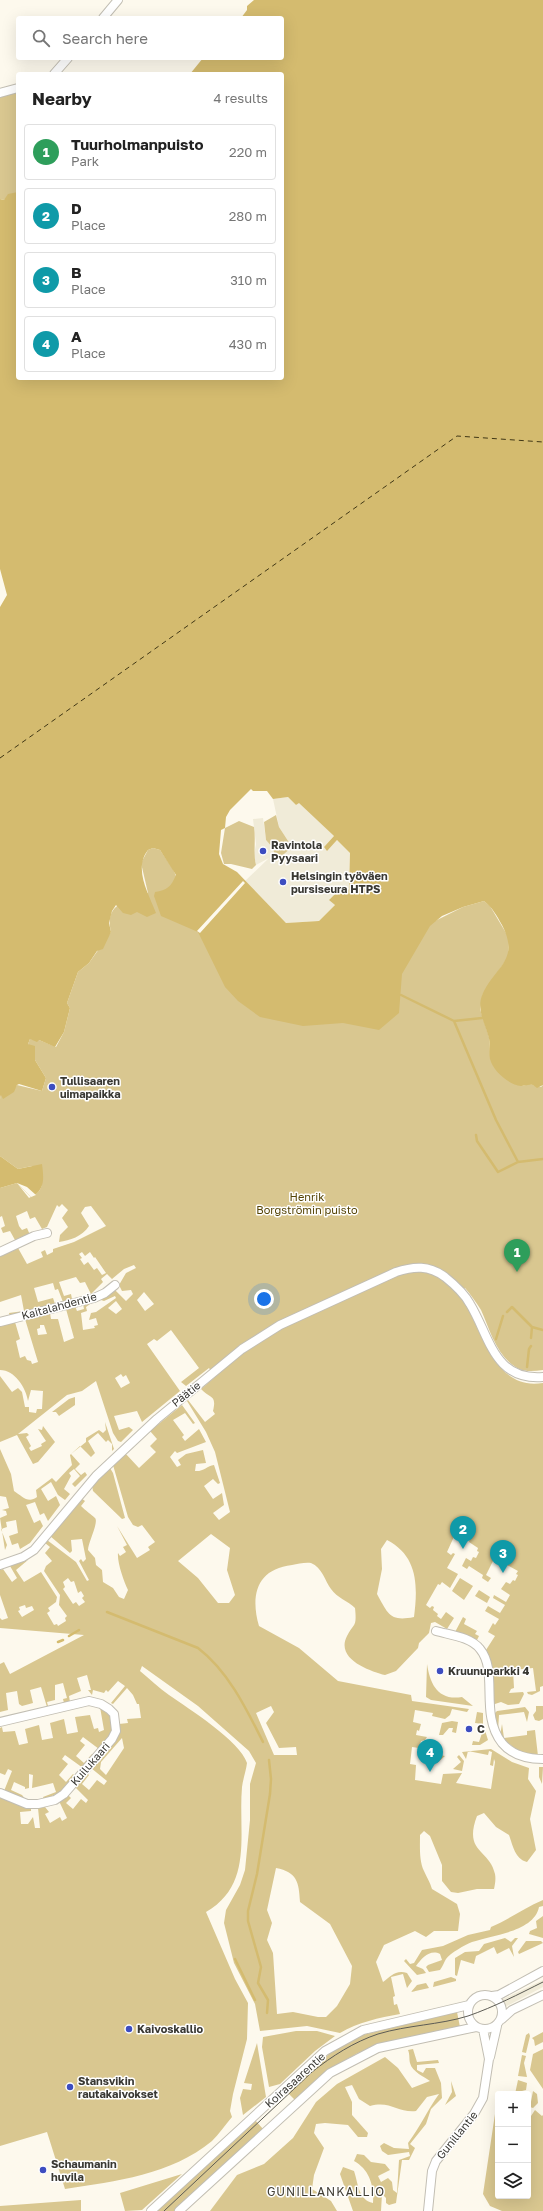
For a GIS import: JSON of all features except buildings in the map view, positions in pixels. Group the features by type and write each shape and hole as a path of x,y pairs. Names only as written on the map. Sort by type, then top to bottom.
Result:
{"street":[{"path":"105,16 118,0"},
{"path":"56,72 66,60"},
{"path":"0,93 16,89"},
{"path":"0,1252 34,1236 47,1233"},
{"name":"Päätie","path":"0,1565 23,1557 34,1550 88,1484 121,1452 157,1419 251,1342 280,1325 407,1268 414,1267 432,1270 451,1282 470,1304 492,1349 502,1364 525,1377 543,1377"},
{"name":"Kaitalahdentie","path":"0,1322 94,1298 115,1285"},
{"path":"436,1631 469,1641 481,1650 488,1668 490,1718 496,1735 505,1746 516,1754 530,1759 543,1759"},
{"name":"Kuilukaari","path":"0,1722 88,1702 101,1704 109,1709 114,1714 116,1723 112,1739 60,1797 38,1804 27,1804 0,1793"},
{"path":"543,1971 499,1994 492,1996 479,1996 469,2005 469,2018 479,2028 499,2022 512,2010 543,1995"},
{"path":"492,1996 501,2004 499,2022"},
{"name":"Koirasaarentie","path":"151,2211 325,2051 363,2030 469,2005"},
{"name":"Gunillantie","path":"428,2211 432,2171 436,2161 480,2106 483,2098 489,2059 499,2022"},
{"name":"Gunillantie","path":"479,2028 489,2059"},
{"name":"Koirasaarentie","path":"179,2211 296,2102 330,2073 378,2048 479,2028"}],"shaded area":[{"path":"254,0 543,0 543,1085 537,1088 533,1085 516,1085 498,1073 490,1059 489,1038 480,1009 480,1004 483,993 488,984 504,962 508,947 507,937 502,925 492,909 484,901 463,907 442,916 430,926 402,974 399,1013 379,1030 343,1023 303,1026 260,1017 238,1001 225,987 198,932 161,916 154,896 155,892 168,887 176,875 160,850 153,848 148,850 144,857 142,873 146,890 156,913 147,917 137,912 131,915 123,913 116,905 112,911 109,923 111,932 103,949 97,951 89,963 78,972 67,1003 70,1008 64,1032 55,1047 39,1040 37,1042 30,1039 28,1044 35,1046 35,1060 46,1078 42,1091 19,1084 14,1092 3,1099 1,1095 0,1099 0,607 7,595 0,569 0,199 4,200 8,194 16,192 16,380 284,380 284,72 192,72 201,60 284,60 284,16 242,16 247,10 247,6","holes":["251,789 253,791 267,791 273,799 288,797 296,805 299,803 334,836 324,847 327,851 337,840 350,853 349,889 343,895 338,891 329,900 335,905 319,921 286,923 237,872 223,864 219,854 221,830 225,828 226,817 230,810"]},
{"path":"288,797 296,805 299,802 334,836 324,847 327,850 337,840 350,853 349,889 343,895 338,891 330,899 335,905 319,921 286,923 245,881 269,858 256,865 254,855 256,844 253,819 263,818 266,840 272,847 274,853 292,847 279,827 273,799"},
{"path":"0,1156 18,1169 42,1164 43,1179 39,1191 31,1197 17,1183 0,1188"},
{"path":"543,1980 543,1987 505,2007 501,2000"}],"green space":[{"path":"16,92 16,193 4,200 0,199 0,96"},
{"path":"276,815 279,827 292,847 277,860 272,847 266,840 264,822"},
{"path":"239,821 254,827 256,865 252,869 231,864 224,864 221,853 225,828"},
{"name":"Henrik Borgströmin puisto","path":"153,848 160,850 173,869 201,936 417,930 463,907 484,901 490,906 509,938 508,957 483,994 480,1009 489,1037 490,1058 523,1086 529,1084 541,1087 543,1085 543,1370 525,1371 511,1364 495,1343 481,1310 465,1288 459,1293 490,1353 500,1367 511,1377 526,1383 543,1383 543,1686 540,1687 540,1691 532,1695 528,1694 527,1692 536,1691 533,1668 513,1670 514,1688 511,1689 509,1693 523,1692 524,1694 519,1704 508,1705 501,1702 492,1705 491,1664 486,1650 495,1636 488,1632 493,1623 495,1625 499,1619 485,1611 488,1606 500,1613 505,1605 493,1598 494,1595 506,1602 510,1595 501,1589 506,1582 510,1584 513,1580 515,1581 518,1571 507,1565 509,1562 496,1555 486,1575 491,1578 488,1582 482,1578 483,1575 469,1566 467,1569 462,1566 466,1558 471,1561 473,1557 476,1558 479,1552 477,1551 478,1548 469,1542 470,1538 457,1530 447,1552 451,1555 453,1553 455,1554 447,1568 458,1574 450,1588 442,1582 440,1585 438,1584 426,1605 430,1608 432,1606 434,1607 433,1610 441,1619 446,1612 454,1618 447,1629 435,1622 431,1623 429,1633 419,1643 418,1648 396,1671 385,1675 363,1667 350,1657 346,1651 345,1644 347,1636 355,1622 355,1608 333,1592 321,1571 311,1563 280,1567 271,1572 259,1585 255,1604 259,1626 299,1648 338,1681 411,1695 412,1701 469,1709 467,1712 452,1709 450,1715 445,1719 432,1716 433,1713 415,1710 413,1722 421,1724 416,1735 427,1737 425,1740 421,1741 419,1748 412,1747 410,1764 416,1765 415,1780 441,1784 443,1774 462,1773 456,1783 491,1789 495,1762 494,1759 493,1766 490,1765 492,1752 489,1751 488,1755 469,1751 491,1749 512,1762 529,1768 528,1779 536,1791 530,1819 536,1850 527,1862 523,1860 515,1852 509,1835 496,1827 484,1813 477,1816 473,1837 475,1844 492,1866 495,1876 494,1889 477,1889 458,1893 451,1892 442,1881 442,1865 430,1836 424,1831 420,1835 422,1867 432,1889 457,1904 460,1914 458,1931 434,1931 426,1937 415,1931 384,1945 376,1962 383,1982 394,1974 400,1972 407,1973 412,1981 407,1988 403,1974 391,1977 395,1996 393,1997 394,2005 397,2004 400,2014 361,2023 340,2033 307,2026 260,2031 255,2004 234,1963 224,1923 226,1910 240,1885 245,1870 250,1820 250,1784 256,1763 249,1751 198,1706 142,1666 140,1671 165,1692 213,1726 235,1745 247,1763 242,1787 242,1839 237,1872 231,1887 221,1900 206,1912 235,1979 248,2003 247,2039 233,2094 230,2111 232,2117 212,2141 179,2162 161,2169 142,2175 104,2183 65,2189 47,2132 0,2146 0,1797 31,1807 31,1811 20,1812 21,1824 28,1824 33,1817 35,1828 40,1828 38,1808 45,1807 49,1812 45,1814 50,1823 60,1817 62,1821 67,1818 59,1801 68,1795 71,1798 66,1803 73,1809 81,1799 86,1803 88,1800 75,1787 87,1773 89,1775 82,1784 89,1790 97,1780 104,1785 107,1781 91,1768 118,1733 119,1724 128,1723 127,1719 141,1718 139,1704 137,1704 133,1695 127,1688 113,1704 111,1703 125,1686 118,1681 108,1692 106,1690 104,1693 93,1690 92,1695 88,1690 91,1690 87,1675 77,1678 81,1691 69,1696 70,1702 64,1703 63,1699 67,1698 63,1683 55,1685 55,1700 47,1702 48,1706 53,1706 47,1707 41,1687 30,1690 33,1703 22,1706 19,1704 17,1691 6,1693 8,1710 0,1712 0,1664 4,1662 10,1674 84,1635 0,1628 0,1618 2,1620 8,1618 0,1595 0,1570 3,1569 12,1582 17,1578 10,1566 28,1560 16,1570 24,1582 41,1572 57,1597 56,1602 48,1608 50,1611 47,1613 54,1625 57,1624 58,1626 66,1621 65,1618 67,1616 59,1605 60,1595 44,1571 46,1566 52,1561 45,1553 50,1547 45,1543 47,1540 76,1562 87,1581 89,1580 79,1561 81,1559 83,1562 86,1559 82,1539 71,1540 72,1551 70,1553 50,1536 81,1498 85,1501 81,1506 96,1520 88,1550 95,1558 96,1565 102,1570 103,1582 113,1588 119,1597 124,1599 128,1590 120,1567 118,1553 120,1556 126,1552 123,1547 127,1545 117,1526 137,1558 150,1550 148,1547 155,1542 142,1525 138,1527 133,1525 128,1517 113,1465 125,1453 139,1468 156,1452 150,1446 157,1439 150,1431 182,1405 195,1423 193,1424 185,1413 173,1420 184,1435 182,1437 185,1441 199,1429 206,1442 177,1453 175,1451 170,1457 177,1467 181,1465 178,1460 186,1454 203,1450 206,1463 196,1464 195,1471 200,1471 214,1465 220,1483 218,1484 213,1479 204,1486 213,1499 222,1493 224,1505 213,1513 219,1520 230,1512 215,1452 206,1432 187,1401 188,1400 205,1422 215,1414 213,1411 214,1402 212,1397 201,1389 215,1377 209,1368 186,1386 181,1382 199,1368 171,1330 157,1341 154,1339 147,1344 180,1391 142,1422 137,1411 114,1416 119,1430 129,1427 133,1430 121,1442 118,1441 113,1433 96,1381 82,1391 67,1395 18,1434 27,1433 29,1435 26,1437 31,1446 29,1448 31,1451 42,1446 41,1444 46,1441 38,1429 42,1430 43,1426 55,1442 38,1462 33,1464 17,1435 0,1442 0,1376 12,1392 18,1388 22,1392 25,1407 29,1407 29,1412 36,1413 37,1409 42,1409 43,1391 31,1390 28,1401 22,1385 15,1376 0,1370 0,1326 15,1322 20,1339 16,1341 20,1358 25,1356 27,1360 31,1361 32,1364 38,1362 25,1319 50,1313 51,1319 58,1319 64,1342 74,1338 66,1309 75,1306 77,1311 84,1309 83,1304 90,1302 90,1304 86,1307 87,1311 81,1313 83,1330 95,1328 94,1326 98,1325 96,1318 89,1320 91,1313 96,1312 116,1298 115,1296 104,1301 98,1299 115,1290 126,1301 133,1294 131,1290 122,1291 119,1285 126,1273 136,1268 134,1265 124,1269 112,1279 107,1274 101,1279 103,1282 91,1294 85,1282 80,1283 76,1277 59,1282 64,1296 71,1294 72,1299 63,1302 58,1289 55,1290 53,1283 34,1288 38,1302 53,1298 55,1304 10,1317 9,1313 24,1311 21,1295 0,1302 0,1256 18,1248 27,1264 43,1257 41,1252 45,1250 47,1255 53,1252 53,1249 74,1242 106,1226 91,1206 85,1207 81,1213 89,1226 83,1233 71,1239 59,1242 60,1235 68,1227 62,1218 68,1210 62,1204 59,1207 57,1205 47,1227 42,1229 35,1217 30,1219 27,1211 16,1216 19,1226 22,1230 27,1228 30,1235 8,1245 15,1240 10,1231 3,1233 1,1228 5,1226 2,1216 0,1217 0,1188 17,1183 29,1198 35,1195 42,1186 42,1169 32,1166 18,1169 0,1156 0,1099 1,1095 15,1088 17,1085 42,1091 46,1078 35,1060 35,1050 28,1044 30,1039 39,1040 56,1047 64,1032 70,1008 67,1003 78,972 89,963 111,932 110,922 114,909 125,901 148,893 141,863 148,850","holes":["82,1252 85,1256 90,1252 106,1273 102,1275 97,1268 94,1270 88,1262 84,1265 80,1259 82,1258 79,1254","144,1292 154,1304 145,1311 137,1300","116,1301 122,1309 116,1314 108,1308","40,1325 44,1325 47,1334 38,1335 37,1329 40,1328","121,1374 123,1377 126,1375 130,1383 121,1388 115,1378","211,1534 230,1548 227,1570 235,1595 229,1603 218,1603 198,1578 178,1561","387,1540 405,1554 414,1573 416,1594 414,1617 395,1617 391,1615 384,1607 377,1594 382,1569 381,1549","68,1578 71,1582 74,1581 78,1593 81,1591 84,1596 82,1598 85,1602 79,1606 76,1602 73,1604 63,1589 65,1587 63,1582","25,1605 26,1608 32,1606 34,1610 22,1617 18,1611 20,1610 19,1607","271,1706 274,1712 266,1723 279,1748 296,1747 297,1755 274,1755 256,1713","122,1738 124,1748 106,1775 100,1769 101,1762","276,1868 293,1875 298,1884 300,1902 330,1924 352,1966 350,1984 337,2006 326,2017 293,2012 277,2014 273,1953 267,1940 272,1923 267,1910"]},
{"path":"75,1397 75,1405 59,1416 56,1412 52,1412 69,1399"},
{"path":"105,1422 114,1449 112,1451 112,1444 108,1440 106,1442 98,1433 88,1441 95,1453 91,1457 80,1446 86,1442 86,1438 99,1430 103,1433 106,1430"},
{"path":"0,1449 11,1474 14,1491 31,1500 37,1497 36,1490 52,1478 56,1482 72,1465 71,1454 80,1464 75,1469 81,1475 85,1472 87,1475 75,1487 72,1484 80,1476 74,1469 69,1473 71,1476 64,1489 70,1494 65,1500 58,1495 51,1482 41,1489 48,1501 56,1496 60,1505 48,1521 44,1513 40,1515 35,1502 26,1505 34,1523 40,1520 43,1526 30,1543 20,1549 18,1543 12,1545 9,1536 18,1533 16,1520 6,1522 7,1527 2,1529 0,1518 7,1515 6,1511 2,1510 9,1508 6,1497 0,1496"},
{"path":"110,1468 113,1473 125,1518 122,1519 93,1491 92,1486"},
{"path":"2,1532 7,1545 5,1550"},
{"path":"460,1578 473,1586 464,1600 452,1591"},
{"path":"479,1590 490,1597 487,1603 475,1596"},
{"path":"463,1617 466,1619 464,1624 477,1631 475,1634 479,1636 477,1640 454,1634"},
{"path":"427,1664 430,1678 441,1694 454,1698 462,1697 473,1706 431,1700 426,1697"},
{"path":"536,1706 543,1706 543,1719 539,1721 535,1720 533,1715 536,1711"},
{"path":"100,1707 111,1717 112,1734 99,1749 83,1737 80,1741 85,1745 76,1756 84,1763 92,1754 94,1755 83,1768 65,1755 62,1759 68,1764 59,1775 66,1782 73,1774 75,1776 62,1791 44,1800 43,1797 56,1792 53,1783 32,1788 33,1775 29,1774 29,1788 25,1789 25,1787 14,1782 11,1790 22,1795 26,1800 4,1791 12,1771 8,1769 5,1775 0,1773 0,1728 2,1727 3,1732 15,1731 19,1745 28,1743 25,1729 39,1725 42,1740 53,1738 50,1723 64,1719 67,1734 78,1732 75,1717 90,1715 94,1729 98,1728 99,1732 104,1730"},
{"path":"525,1707 529,1712 527,1722 524,1712 499,1715 498,1731 493,1715 497,1711"},
{"path":"477,1712 483,1713 483,1724 475,1723"},
{"path":"452,1721 458,1722 456,1733 452,1732 453,1728 449,1728 443,1735 439,1735 442,1723"},
{"path":"502,1724 504,1738 527,1735 527,1731 535,1730 538,1756 532,1756 522,1752 504,1740 500,1736"},
{"path":"484,1727 488,1740 480,1745 472,1745 473,1741 479,1742"},
{"path":"468,1751 466,1759 462,1752"},
{"path":"435,1754 445,1756 437,1763 434,1763"},
{"path":"459,1755 464,1761 462,1771 453,1769 461,1762 457,1757"},
{"path":"539,1767 543,1767 542,1784 539,1777"},
{"path":"543,1900 543,1906 539,1907 536,1915 529,1922 511,1931 472,1942 462,1947 445,1960 440,1970 429,1972 426,1967 442,1960 440,1954 436,1953 426,1955 416,1966 423,1969 426,1973 417,1975 404,1961 406,1959 410,1964 414,1963 422,1950 443,1946 468,1935 490,1930 491,1927"},
{"path":"543,1916 543,1938 529,1934 530,1931 537,1928 536,1921"},
{"path":"505,1938 511,1942 515,1938 518,1938 512,1946 514,1957 509,1948 497,1954 494,1947 476,1956 474,1964 461,1960 457,1976 455,1975 455,1958 465,1952 479,1951 484,1944"},
{"path":"526,1941 541,1941 543,1943 519,1954 518,1952"},
{"path":"451,1977 456,1979 456,1981 433,1987 434,1982"},
{"path":"426,1983 429,1988 411,1992 417,1985"},
{"path":"457,2012 460,2027 393,2041 367,2049 356,2054 332,2070 295,2100 286,2091 335,2049 362,2035"},
{"path":"296,2031 317,2031 335,2036 315,2051 280,2084 269,2087 262,2047 263,2037"},
{"path":"543,2032 543,2042 535,2046 532,2038"},
{"path":"529,2033 530,2036 526,2053 522,2052 526,2035"},
{"path":"257,2043 266,2097 243,2115 240,2098 243,2089 251,2090 252,2084 244,2083"},
{"path":"413,2049 417,2062 438,2060 439,2063 417,2065 417,2070 423,2073 426,2068 435,2068 441,2083 442,2098 431,2109 426,2124 410,2144 415,2148 409,2160 402,2160 396,2203 389,2205 386,2203 386,2198 382,2194 381,2211 353,2211 340,2174 343,2167 354,2171 361,2194 368,2201 373,2203 373,2191 370,2179 364,2169 354,2161 357,2154 364,2155 371,2162 385,2164 390,2170 378,2176 381,2182 388,2178 392,2182 393,2190 397,2193 399,2160 410,2156 409,2152 388,2155 382,2151 380,2146 384,2143 394,2148 409,2149 408,2143 439,2094 427,2097 416,2111 410,2111 389,2105 370,2106 359,2099 352,2085 345,2087 352,2102 352,2115 368,2133 367,2137 358,2137 348,2125 325,2123 316,2124 314,2133 324,2148 314,2175 312,2189 331,2201 337,2211 210,2211 237,2175 264,2164 293,2138 316,2102 337,2084 385,2057 398,2068 412,2088 430,2081 416,2072 411,2066 408,2050"},
{"path":"543,2049 543,2089 530,2070 533,2054"},
{"path":"522,2055 526,2056 524,2063 527,2077 518,2076"},
{"path":"518,2080 527,2083 526,2090 516,2091"},
{"path":"451,2081 456,2096 445,2105 452,2092"},
{"path":"533,2091 537,2094 538,2103 533,2108 531,2107"},
{"path":"535,2110 542,2116 543,2115 543,2211 502,2211 490,2206 483,2194 495,2114 495,2199 531,2199 531,2116"},
{"path":"255,2120 263,2129 175,2211 157,2211"},
{"path":"182,2174 142,2210 125,2211 120,2193"},
{"path":"81,2200 81,2211 0,2211 0,2206"}],"pier":[{"path":"243,881 245,883 200,933 197,931"},
{"path":"17,1183 27,1187 36,1195 31,1197"}],"waterway":[{"path":"401,995 454,1021 496,1120 518,1162"},
{"path":"454,1021 482,1018"},
{"path":"476,1135 477,1141 498,1172 518,1162 543,1159"},
{"path":"507,1312 512,1307 532,1327 543,1330"},
{"path":"496,1339 503,1316"},
{"path":"531,1338 532,1327"},
{"path":"527,1367 529,1349 531,1346"},
{"path":"107,1612 198,1648 209,1657 227,1679 243,1703 263,1742"},
{"path":"69,1636 79,1630"},
{"path":"58,1642 63,1640"},
{"path":"267,2013 268,2000 258,1983 261,1967 248,1921 248,1911 257,1874 270,1794 271,1779 269,1760"},
{"path":"235,1959 255,2000"}],"ferry route":[{"path":"0,758 457,436 543,442"}],"tram line":[{"path":"164,2211 312,2072 327,2060 360,2041 378,2034 468,2016 543,1982"}],"place":[{"name":"Ravintola Pyysaari","path":"263,851"},
{"name":"Helsingin työväen pursiseura HTPS","path":"283,882"},
{"name":"Tullisaaren uimapaikka","path":"52,1087"},
{"name":"Tuurholmanpuisto","path":"517,1272"},
{"name":"D","path":"463,1549"},
{"name":"B","path":"503,1573"},
{"name":"Kruunuparkki 4","path":"440,1671"},
{"name":"C","path":"469,1729"},
{"name":"A","path":"430,1772"},
{"name":"Kaivoskallio","path":"129,2029"},
{"name":"Stansvikin rautakaivokset","path":"70,2087"},
{"name":"Schaumanin huvila","path":"43,2170"}],"district":[{"name":"GUNILLANKALLIO","path":"326,2192"}]}
